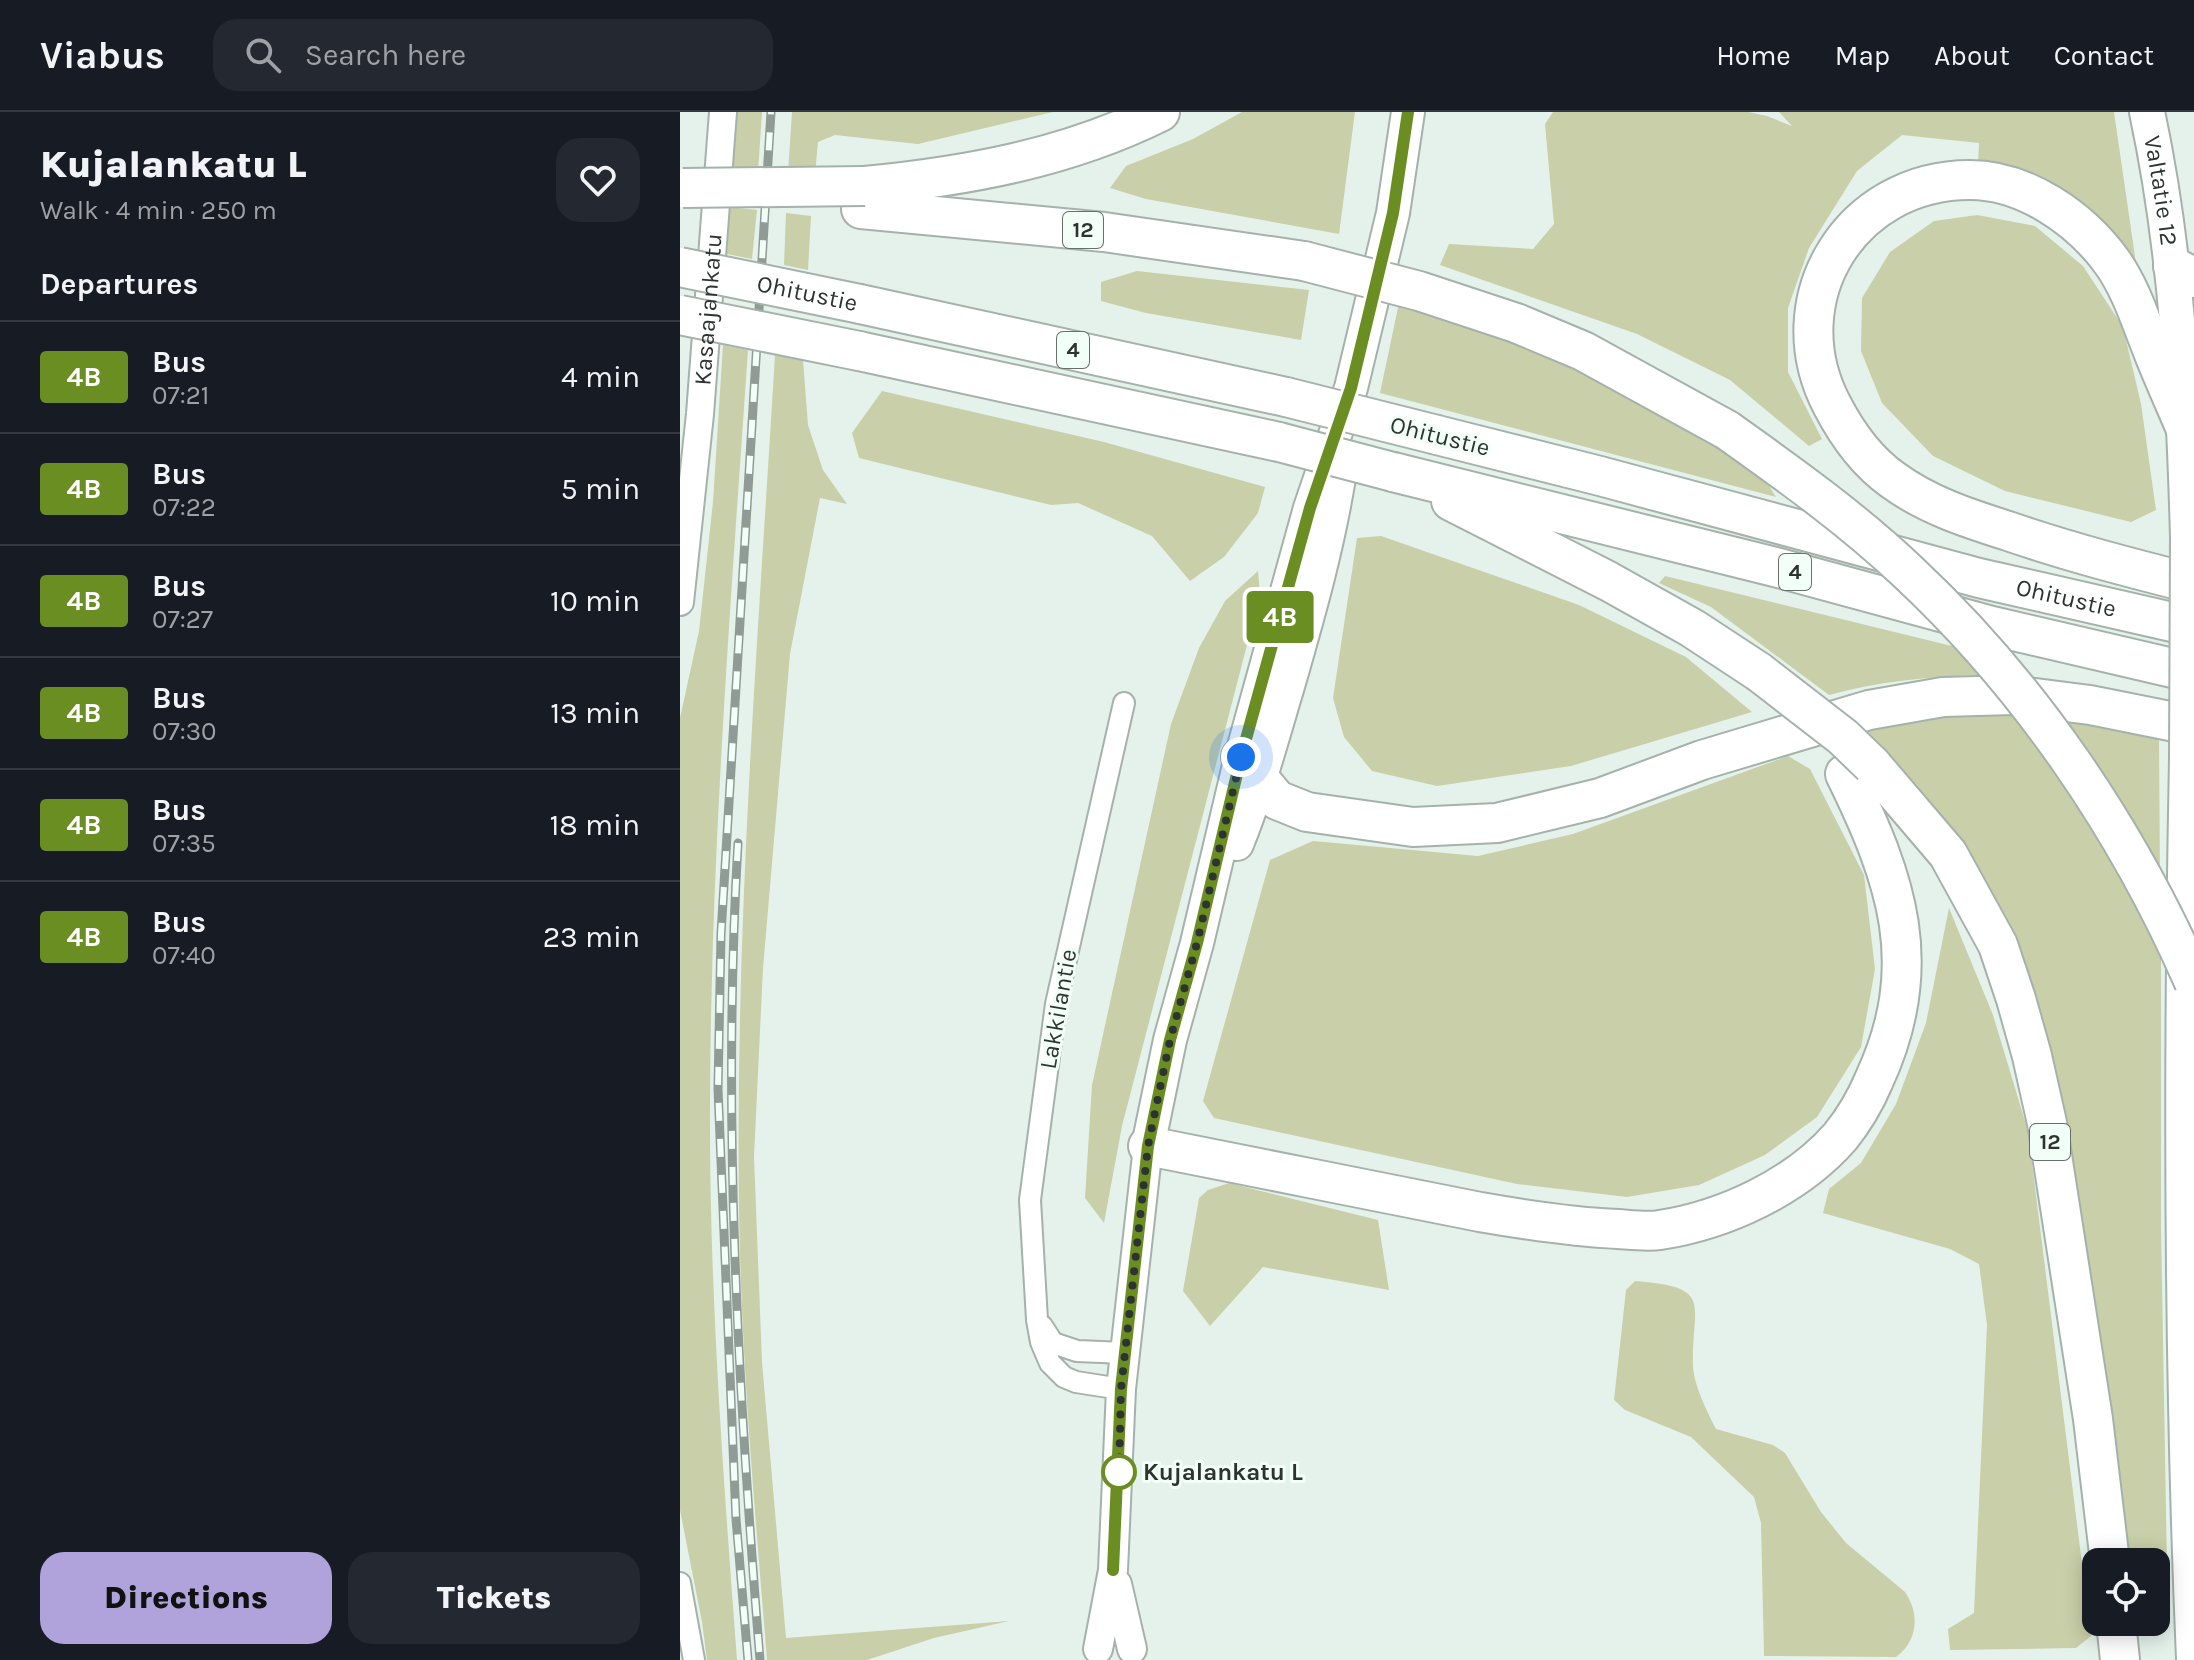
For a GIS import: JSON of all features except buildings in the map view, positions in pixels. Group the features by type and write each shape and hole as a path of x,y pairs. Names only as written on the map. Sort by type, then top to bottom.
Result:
{"highway":[{"path":"863,198 927,180 1027,162 1089,143 1160,112"},
{"name":"Valtatie 12","path":"2147,112 2184,272 2191,743 2182,1204 2194,1659"},
{"path":"2185,427 2151,349 2139,309 2112,261 2080,227 2049,203 2006,186 1971,180 1930,184 1877,209 1854,228 1820,280 1812,314 1814,354 1824,390 1858,448 1892,479 1943,510 2091,558 2194,584"},
{"name":"12","path":"681,188 863,198 1304,261 1419,291 1516,323 1583,351 1727,430 1821,499 1908,572 2012,681 2065,754 2144,880 2194,982"},
{"name":"Ohitustie","path":"680,267 1286,397 1600,476 1979,578 2194,627"},
{"name":"Ohitustie","path":"680,315 1279,442 1775,567 1992,626 2194,673"},
{"path":"1148,1146 1477,1211 1587,1228 1658,1231 1709,1218 1752,1201 1799,1173 1840,1137 1869,1093 1889,1048 1899,999 1903,947 1894,893 1858,770 1826,746 1759,672 1692,628 1608,581 1394,472"},
{"path":"1250,770 1277,800 1307,812 1413,827 1497,823 1600,798 1702,760 1869,710 1943,697 2012,695 2090,705 2191,743"},
{"name":"12","path":"1858,770 1948,854 1998,945 2016,999 2047,1123 2093,1419 2108,1548"},
{"path":"2117,1636 2120,1660"}],"main road":[{"path":"1092,1654 1113,1570 1121,1389 1148,1146 1170,1040 1250,770 1310,508 1351,388 1393,213 1408,112"},
{"path":"1113,1570 1139,1654"},
{"path":"1092,1654 1119,1645 1139,1654"}],"street":[{"name":"Kasaajankatu","path":"680,602 700,414 723,112"},
{"name":"Lakkilantie","path":"1121,1389 1076,1382 1064,1377 1050,1363 1041,1342 1037,1320 1030,1200 1056,1004 1124,703"},
{"path":"1037,1320 1053,1343 1077,1351 1125,1353"},
{"path":"680,1583 694,1660"}],"green space":[{"path":"736,112 762,112 758,172 732,171"},
{"path":"792,112 1053,112 918,144 835,135 818,142 815,174 788,173"},
{"path":"1242,112 1355,112 1339,234 1146,199 1110,188 1126,166 1193,139"},
{"path":"1553,112 1748,112 1792,126 1779,112 2114,112 2139,284 1978,165 1979,143 1902,135 1857,171 1809,248 1788,308 1788,372 1822,439 1809,446 1730,380 1637,334 1440,265 1449,244 1533,249 1554,224 1545,124"},
{"path":"730,207 757,210 752,259 727,254"},
{"path":"786,213 811,216 808,270 784,265"},
{"path":"1977,215 2035,226 2083,266 2123,327 2141,404 2156,510 2131,522 2005,491 1933,456 1882,403 1861,351 1862,298 1890,252 1934,221"},
{"path":"1137,271 1309,290 1301,340 1146,313 1101,301 1101,282"},
{"path":"1399,303 1469,324 1581,369 1675,419 1763,476 1776,497 1380,393"},
{"path":"723,345 748,350 718,818 710,1100 714,1310 737,1660 707,1660 680,1510 680,718 699,631 713,502"},
{"path":"775,355 803,360 808,425 823,470 847,504 820,498 790,654 763,968 754,1157 762,1362 786,1638 1009,1621 934,1638 867,1660 767,1660 749,1434 739,1208 741,994 749,781"},
{"path":"882,391 1104,442 1265,487 1258,513 1224,557 1190,581 1152,536 1078,503 1051,505 859,458 852,433"},
{"path":"1381,536 1579,605 1686,657 1752,712 1571,766 1437,786 1372,771 1344,737 1333,698 1357,538"},
{"path":"1258,571 1260,595 1122,1126 1104,1223 1085,1198 1092,1085 1171,724 1199,648 1225,601"},
{"path":"1665,576 1960,648 1980,675 1904,680 1829,695 1711,607 1659,583"},
{"path":"1973,713 2020,716 2073,789 2161,942 2161,1225 2167,1548 2123,1548 2035,1017 1856,732 1914,718"},
{"path":"2057,717 2159,737 2160,884"},
{"path":"1788,756 1810,769 1864,875 1875,969 1861,1047 1817,1117 1765,1155 1699,1185 1627,1197 1517,1184 1214,1118 1203,1101 1270,860 1313,841 1478,856 1573,834"},
{"path":"1949,908 1993,1015 2028,1131 2082,1564 2082,1636 2091,1636 2076,1648 1950,1650 1948,1629 1974,1613 1987,1325 1979,1264 1950,1249 1823,1213 1829,1189 1861,1163 1896,1104 1926,1023"},
{"path":"1229,1183 1378,1220 1389,1290 1263,1267 1210,1326 1183,1291 1199,1198 1208,1190"},
{"path":"1635,1281 1678,1288 1694,1302 1694,1374 1716,1429 1773,1445 1785,1453 1821,1512 1846,1543 1905,1592 1913,1609 1914,1627 1909,1643 1896,1657 1764,1656 1761,1523 1754,1497 1691,1437 1625,1410 1614,1400 1626,1290"}],"railway":[{"path":"748,1660 736,1519 718,1089 721,934 771,112"},
{"path":"738,843 733,945 732,1149 739,1354 760,1660"}],"bus line":[{"name":"4B","path":"1113,1570 1121,1389 1148,1146 1170,1040 1197,943 1241,757 1310,508 1351,388 1393,213 1408,112"}],"place":[{"name":"Kujalankatu L","path":"1119,1472"}],"route":[{"path":"1119,1472 1121,1389 1148,1146 1170,1040 1197,943 1241,757"}]}
